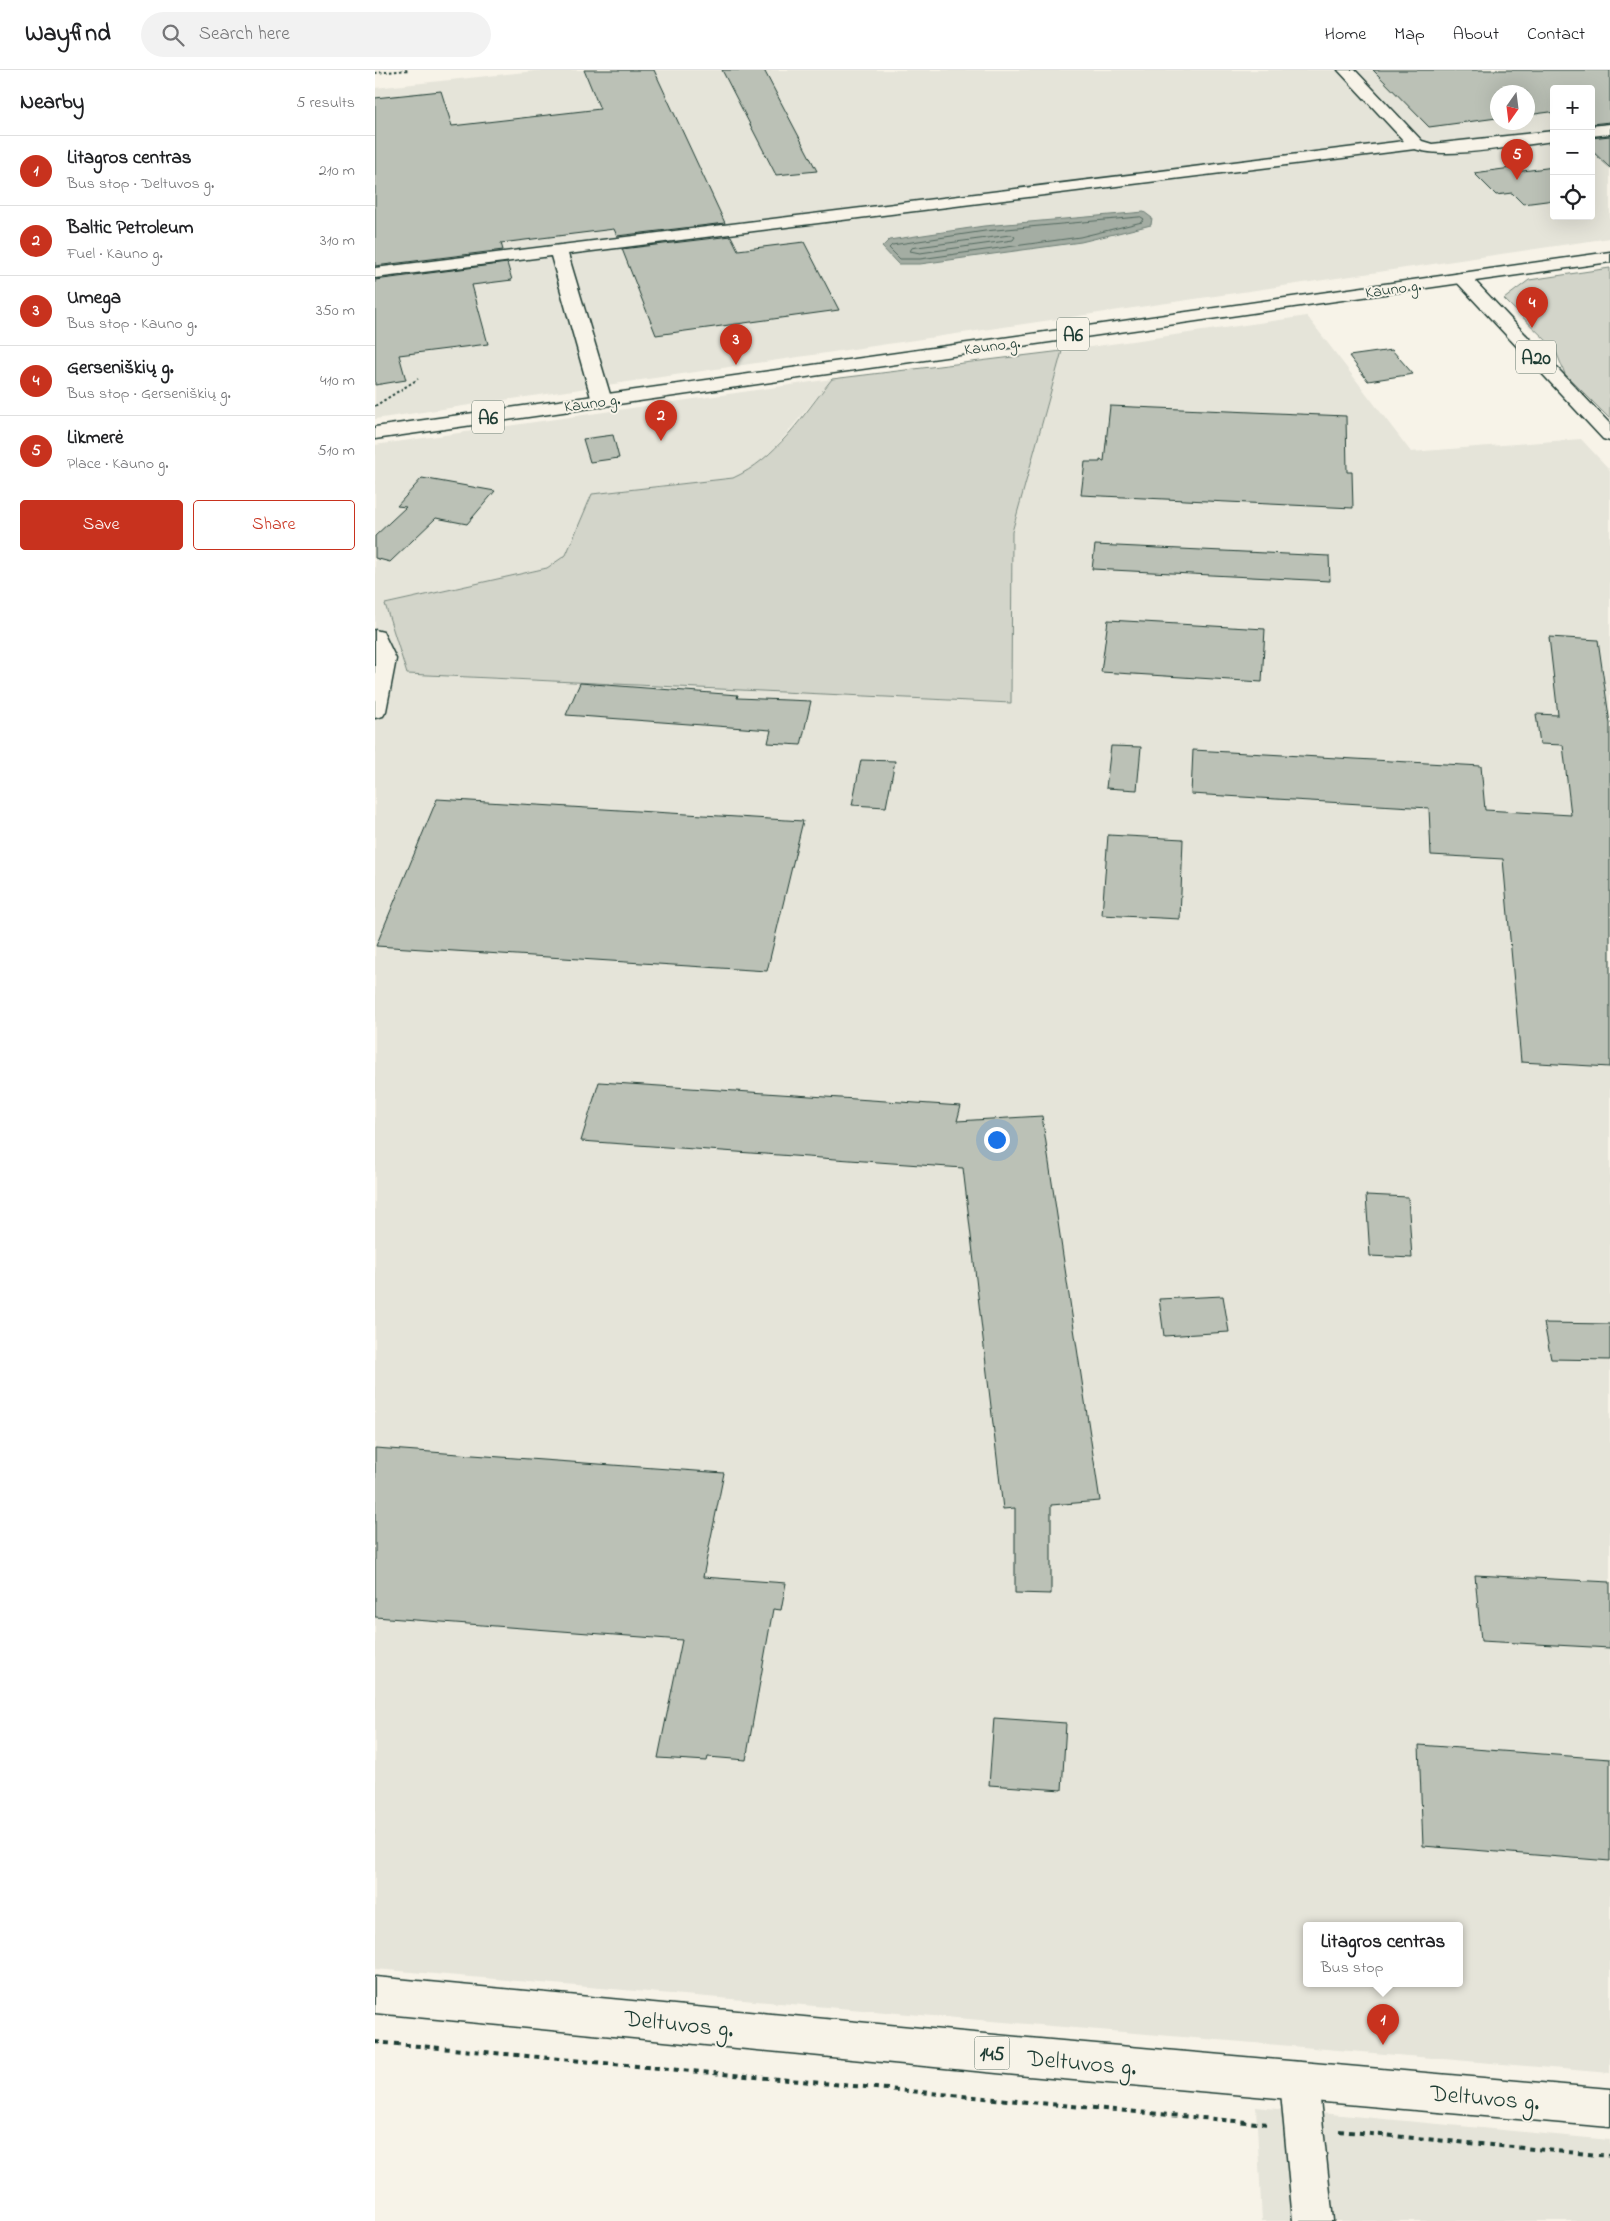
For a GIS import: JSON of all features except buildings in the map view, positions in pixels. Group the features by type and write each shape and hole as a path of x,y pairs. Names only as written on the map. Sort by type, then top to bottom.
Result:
{"main road":[{"path":"1346,70 1415,144"},
{"path":"1595,131 1610,129"},
{"path":"375,273 1415,144 1431,149 1453,148 1550,136"},
{"path":"558,250 602,401"},
{"name":"Kauno g.","path":"375,433 1610,257"},
{"name":"A20","path":"1462,278 1610,435"},
{"path":"375,637 385,660 375,711"},
{"name":"Deltuvos g.","path":"375,1995 1610,2108"},
{"path":"1299,2081 1313,2221"}],"path":[{"path":"375,73 409,70"},
{"path":"375,406 418,379"},
{"path":"375,2042 1610,2156"}],"shaded area":[{"path":"544,70 1610,70 1610,238 375,419 375,88"},
{"path":"1610,268 1610,419 1565,374 1555,349 1504,299 1529,280"},
{"path":"1307,316 1411,452 1581,439 1610,470 1610,2073 375,1969 375,445 832,379 774,449 752,469 733,478 592,494 566,555 547,568 385,604 407,674 1011,703 1012,532 1062,351"},
{"path":"1062,351 1012,532 1011,703 407,674 385,604 547,568 566,555 592,494 733,478 763,460 776,448 832,379"},
{"path":"1256,2107 1610,2140 1610,2221 1262,2221"}],"water":[{"path":"1144,212 1152,218 1151,225 1081,242 920,264 898,264 882,247 889,240 984,226"}],"place":[{"name":"Likmerė","path":"1517,180"},
{"name":"Gerseniškių g.","path":"1532,328"},
{"name":"Umega","path":"736,365"},
{"name":"Baltic Petroleum","path":"661,441"},
{"name":"Litagros centras","path":"1383,2045"}]}
